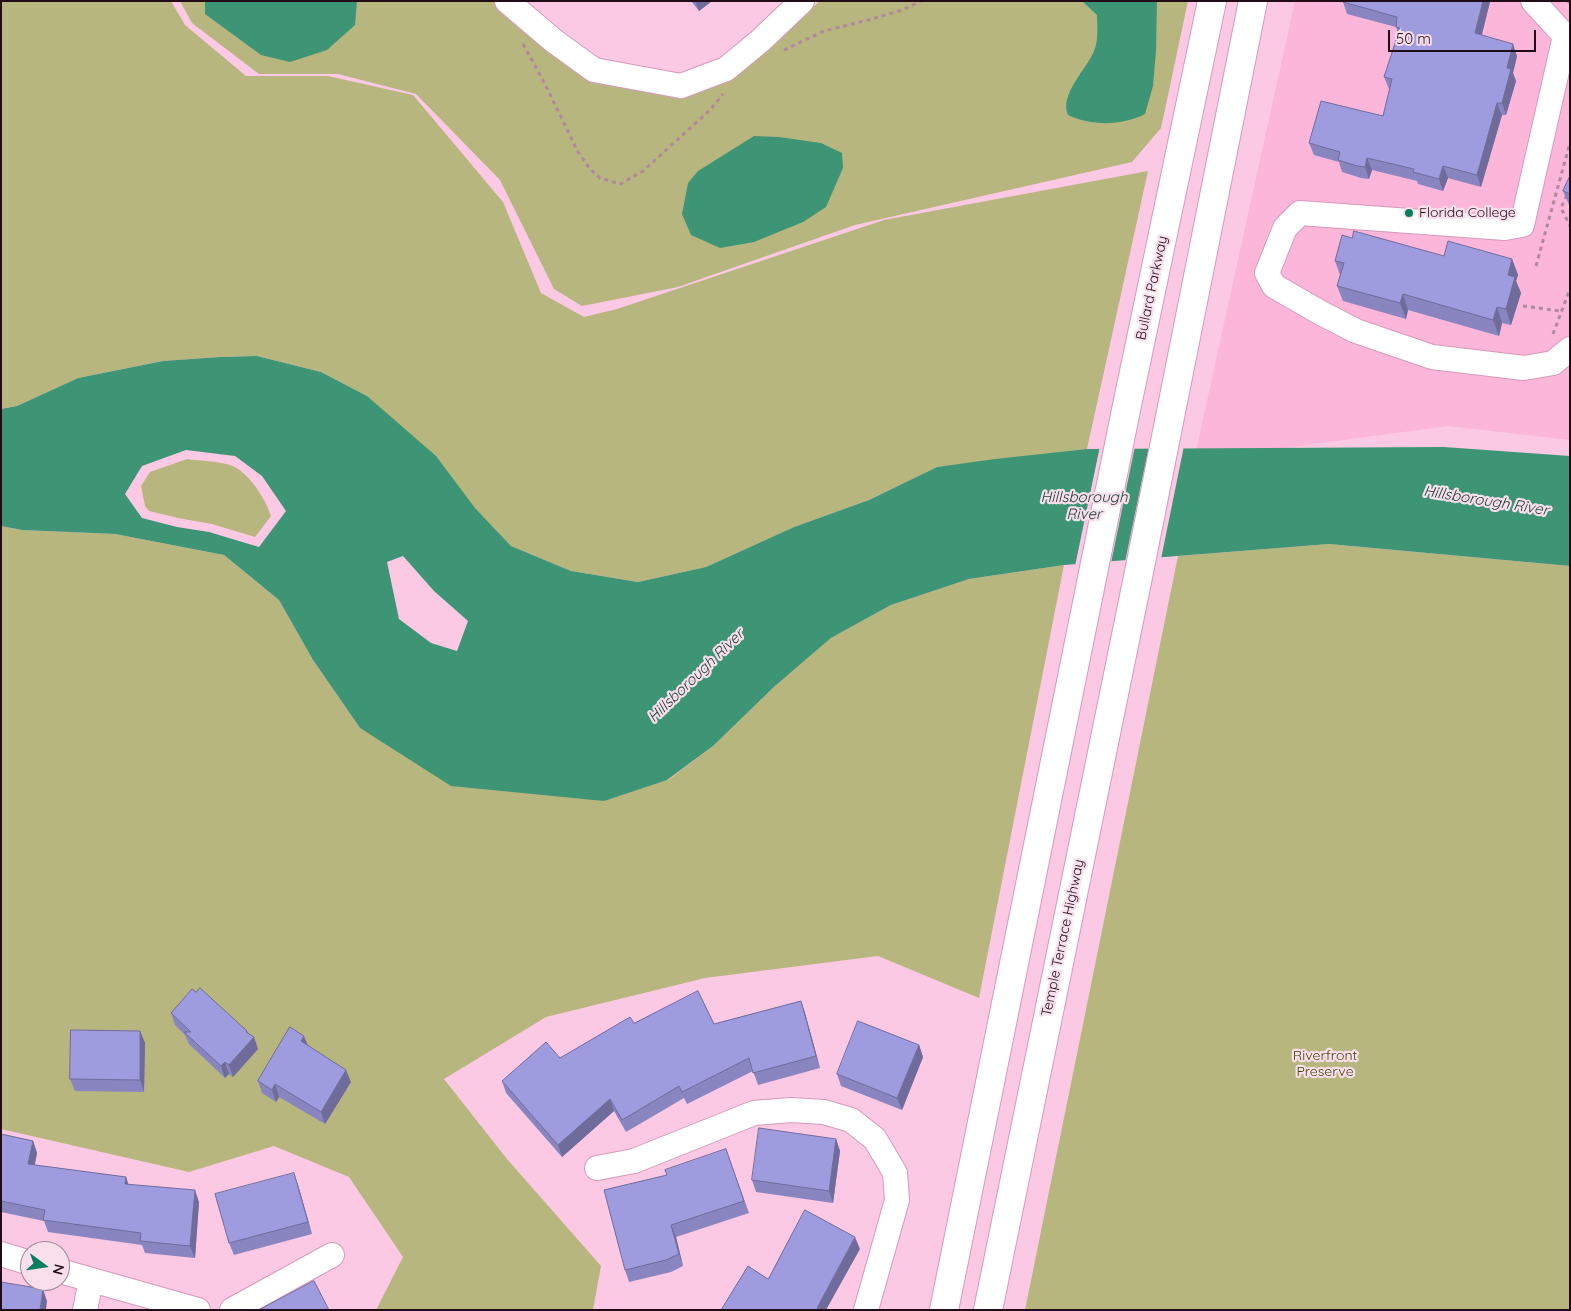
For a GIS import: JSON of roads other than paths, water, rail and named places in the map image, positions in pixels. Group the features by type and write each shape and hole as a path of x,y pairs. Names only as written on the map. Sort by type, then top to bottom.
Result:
{"main road":[{"name":"Bullard Parkway","path":"944,1310 1126,410 1212,1"},
{"name":"Temple Terrace Highway","path":"988,1310 1140,567 1253,1"}],"street":[{"path":"508,1 554,41 594,70 680,86 726,69 760,41 802,1"},
{"path":"1533,1 1565,36 1522,225 1504,228 1300,213 1284,228 1267,273 1274,286 1356,331 1432,357 1524,368 1553,363 1561,341"},
{"path":"596,1168 634,1161 754,1114 791,1110 816,1111 851,1120 875,1139 894,1172 897,1200 866,1310"},
{"path":"1,1254 20,1259"},
{"path":"232,1310 332,1254"},
{"path":"70,1274 198,1310"},
{"path":"85,1310 91,1280"}],"water":[{"path":"205,1 357,1 355,25 327,50 290,62 261,55 205,14"},
{"path":"1082,1 1157,1 1153,86 1145,114 1126,121 1106,123 1086,121 1068,115 1066,107 1070,90 1091,58 1097,38 1097,15"},
{"path":"754,136 779,137 821,143 842,153 843,168 826,207 803,222 754,242 720,248 691,235 682,214 688,183 698,171"},
{"name":"Hillsborough River","path":"257,356 321,372 367,396 436,456 475,508 511,546 571,571 638,582 706,567 794,527 869,500 937,467 1087,449 1444,447 1570,456 1570,566 1329,544 1064,565 969,579 891,605 831,638 775,686 713,746 667,780 604,801 451,786 360,728 313,660 279,600 224,555 115,534 22,530 1,526 1,409 17,406 78,378 163,361","holes":["186,450 235,456 262,476 286,511 259,547 209,532 177,527 142,518 125,494 142,466","403,556 434,591 468,621 457,651 431,643 399,619 387,562"]}],"place":[{"name":"Florida College","path":"1409,213"}],"park label":[{"name":"Riverfront Preserve","path":"1325,1064"}]}
